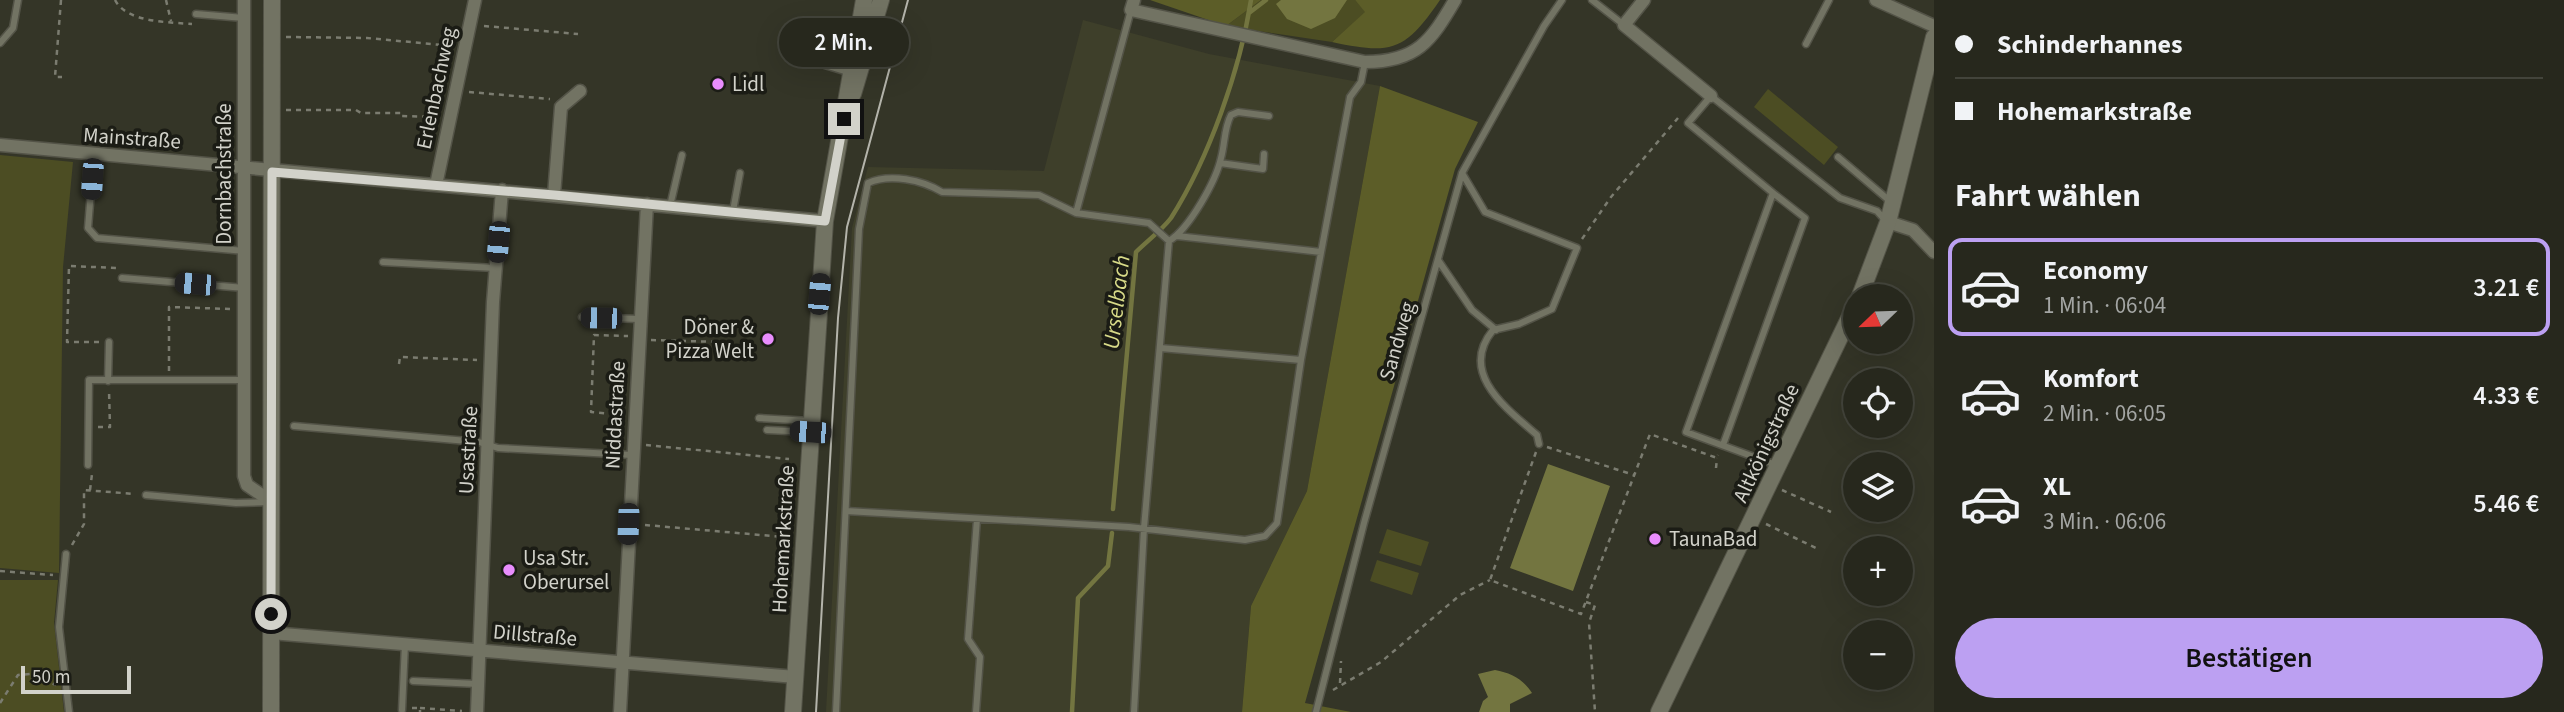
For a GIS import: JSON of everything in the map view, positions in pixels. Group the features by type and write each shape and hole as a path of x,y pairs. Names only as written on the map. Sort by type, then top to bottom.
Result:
{"street":[{"name":"Dornbachstraße","path":"244,0 245,481 272,502"},
{"path":"271,712 272,0"},
{"name":"Erlenbachweg","path":"436,185 475,0"},
{"name":"Hohemarkstraße","path":"855,74 864,0"},
{"name":"Hohemarkstraße","path":"793,712 825,221 855,74 881,0"},
{"path":"1133,5 1233,35 1366,62 1386,62 1405,57 1426,44 1455,0"},
{"path":"1644,0 1624,24 1711,96"},
{"path":"1876,0 1934,26"},
{"path":"1865,284 1888,222 1934,37"},
{"path":"554,195 561,107 580,91"},
{"name":"Mainstraße","path":"0,145 825,221"},
{"name":"Usastraße","path":"477,712 495,268 502,190"},
{"name":"Niddastraße","path":"620,712 647,204"},
{"path":"1888,222 1913,230 1934,252"},
{"name":"Altkönigstraße","path":"1659,712 1843,331"},
{"name":"Dillstraße","path":"271,633 796,677"}],"lane":[{"path":"0,43 13,28 18,0"},
{"name":"Sandweg","path":"1316,712 1462,173 1562,0"},
{"path":"1592,0 1624,24"},
{"path":"1806,44 1829,0"},
{"path":"1076,213 1133,5"},
{"path":"196,14 244,18"},
{"path":"846,511 1144,528 1245,540 1265,536 1277,523 1301,360 1349,97 1360,82 1366,62"},
{"path":"818,64 855,74"},
{"path":"1723,445 1805,218 1688,123 1711,96 1840,198 1877,211 1888,222"},
{"path":"1177,236 1194,214 1220,163 1231,115 1238,112 1269,116"},
{"path":"94,154 88,228 97,238 245,251"},
{"path":"1220,163 1263,169 1264,154"},
{"path":"670,206 682,155"},
{"path":"1838,157 1893,203"},
{"path":"733,211 740,173"},
{"path":"1462,173 1485,212 1577,248 1552,309 1519,324 1496,330 1485,340 1480,354 1480,369 1486,386 1537,435 1539,444"},
{"path":"836,712 859,229 868,183 882,177 929,184 942,192 1039,195 1076,213 1149,223 1166,238"},
{"path":"1773,193 1686,432 1779,466"},
{"path":"1166,238 1177,236 1321,252"},
{"path":"1134,712 1144,528 1160,348 1166,238"},
{"path":"1438,260 1472,310 1496,330"},
{"path":"383,262 495,268"},
{"path":"122,278 245,288"},
{"path":"582,317 639,318"},
{"path":"108,381 109,342"},
{"path":"1160,348 1301,360"},
{"path":"88,465 89,380 244,380"},
{"path":"759,418 810,426"},
{"path":"294,426 478,442 488,446 632,449"},
{"path":"767,430 810,426"},
{"path":"146,495 236,503 272,502"},
{"path":"976,712 980,657 968,639 977,519"},
{"path":"66,554 60,627 69,712"},
{"path":"402,710 405,644"},
{"path":"413,681 478,684"}],"path":[{"path":"61,0 55,77 62,77"},
{"path":"115,0 120,8 131,14 195,24"},
{"path":"166,0 171,22"},
{"path":"470,24 578,34"},
{"path":"272,36 367,38 446,44 465,49"},
{"path":"456,91 555,100 561,107"},
{"path":"272,110 402,113 402,116 436,117 449,122"},
{"path":"1577,248 1611,197 1679,116 1688,123"},
{"path":"109,342 67,341 69,266 118,268 122,278"},
{"path":"169,380 169,307 245,310"},
{"path":"634,416 591,412 594,335 720,342"},
{"path":"399,364 400,357 491,361"},
{"path":"88,427 110,427 109,392"},
{"path":"1490,580 1581,614 1650,434 1718,456 1716,468"},
{"path":"1320,694 1325,696 1381,662 1460,595 1490,580 1539,444 1634,475"},
{"path":"632,449 789,459"},
{"path":"88,465 92,472 90,490"},
{"path":"1770,484 1831,512"},
{"path":"66,554 84,524 84,490 146,495"},
{"path":"1754,518 1818,549"},
{"path":"628,524 784,537"},
{"path":"0,571 64,575"},
{"path":"1586,602 1595,605 1588,623 1595,712"},
{"path":"0,703 18,676 31,674 52,684 67,684"},
{"path":"420,708 477,712"}],"shaded area":[{"path":"1150,0 1261,0 1226,26"},
{"path":"1261,0 1355,0 1366,12 1332,42 1226,26"},
{"path":"1281,0 1347,0 1335,18 1311,29 1287,19 1276,4"},
{"path":"1355,0 1440,0 1417,30 1406,39 1383,48 1369,48 1332,42 1365,12"},
{"path":"1083,20 1209,54 1380,86 1307,491 1251,606 1242,712 826,712 852,228 868,167 1044,171"},
{"path":"1380,86 1478,122 1455,169 1305,703 1351,712 1242,712 1251,606 1307,491"},
{"path":"1768,89 1838,147 1824,165 1754,107"},
{"path":"0,155 73,162 63,267 59,573 0,568"},
{"path":"1548,464 1610,486 1573,591 1510,568"},
{"path":"1387,529 1429,542 1421,566 1379,553"},
{"path":"1377,560 1419,573 1412,595 1370,581"},
{"path":"0,580 58,580 54,623 64,712 0,712"},
{"path":"1495,670 1516,677 1532,693 1510,704 1510,712 1479,712 1483,701 1488,697 1478,674"}],"waterway":[{"name":"Urselbach","path":"1113,509 1136,252 1171,218 1198,168 1231,84 1251,0"},
{"path":"1249,13 1266,0"},
{"name":"Urselbach","path":"1072,712 1078,598 1108,566 1112,533"}],"tram line":[{"path":"816,712 838,318 847,227 908,0"}],"place":[{"name":"Lidl","path":"718,84"},
{"name":"Döner & Pizza Welt","path":"768,339"},
{"name":"TaunaBad","path":"1655,539"},
{"name":"Usa Str. Oberursel","path":"509,570"}],"route":[{"path":"271,614 272,172 825,221 844,119"}]}
